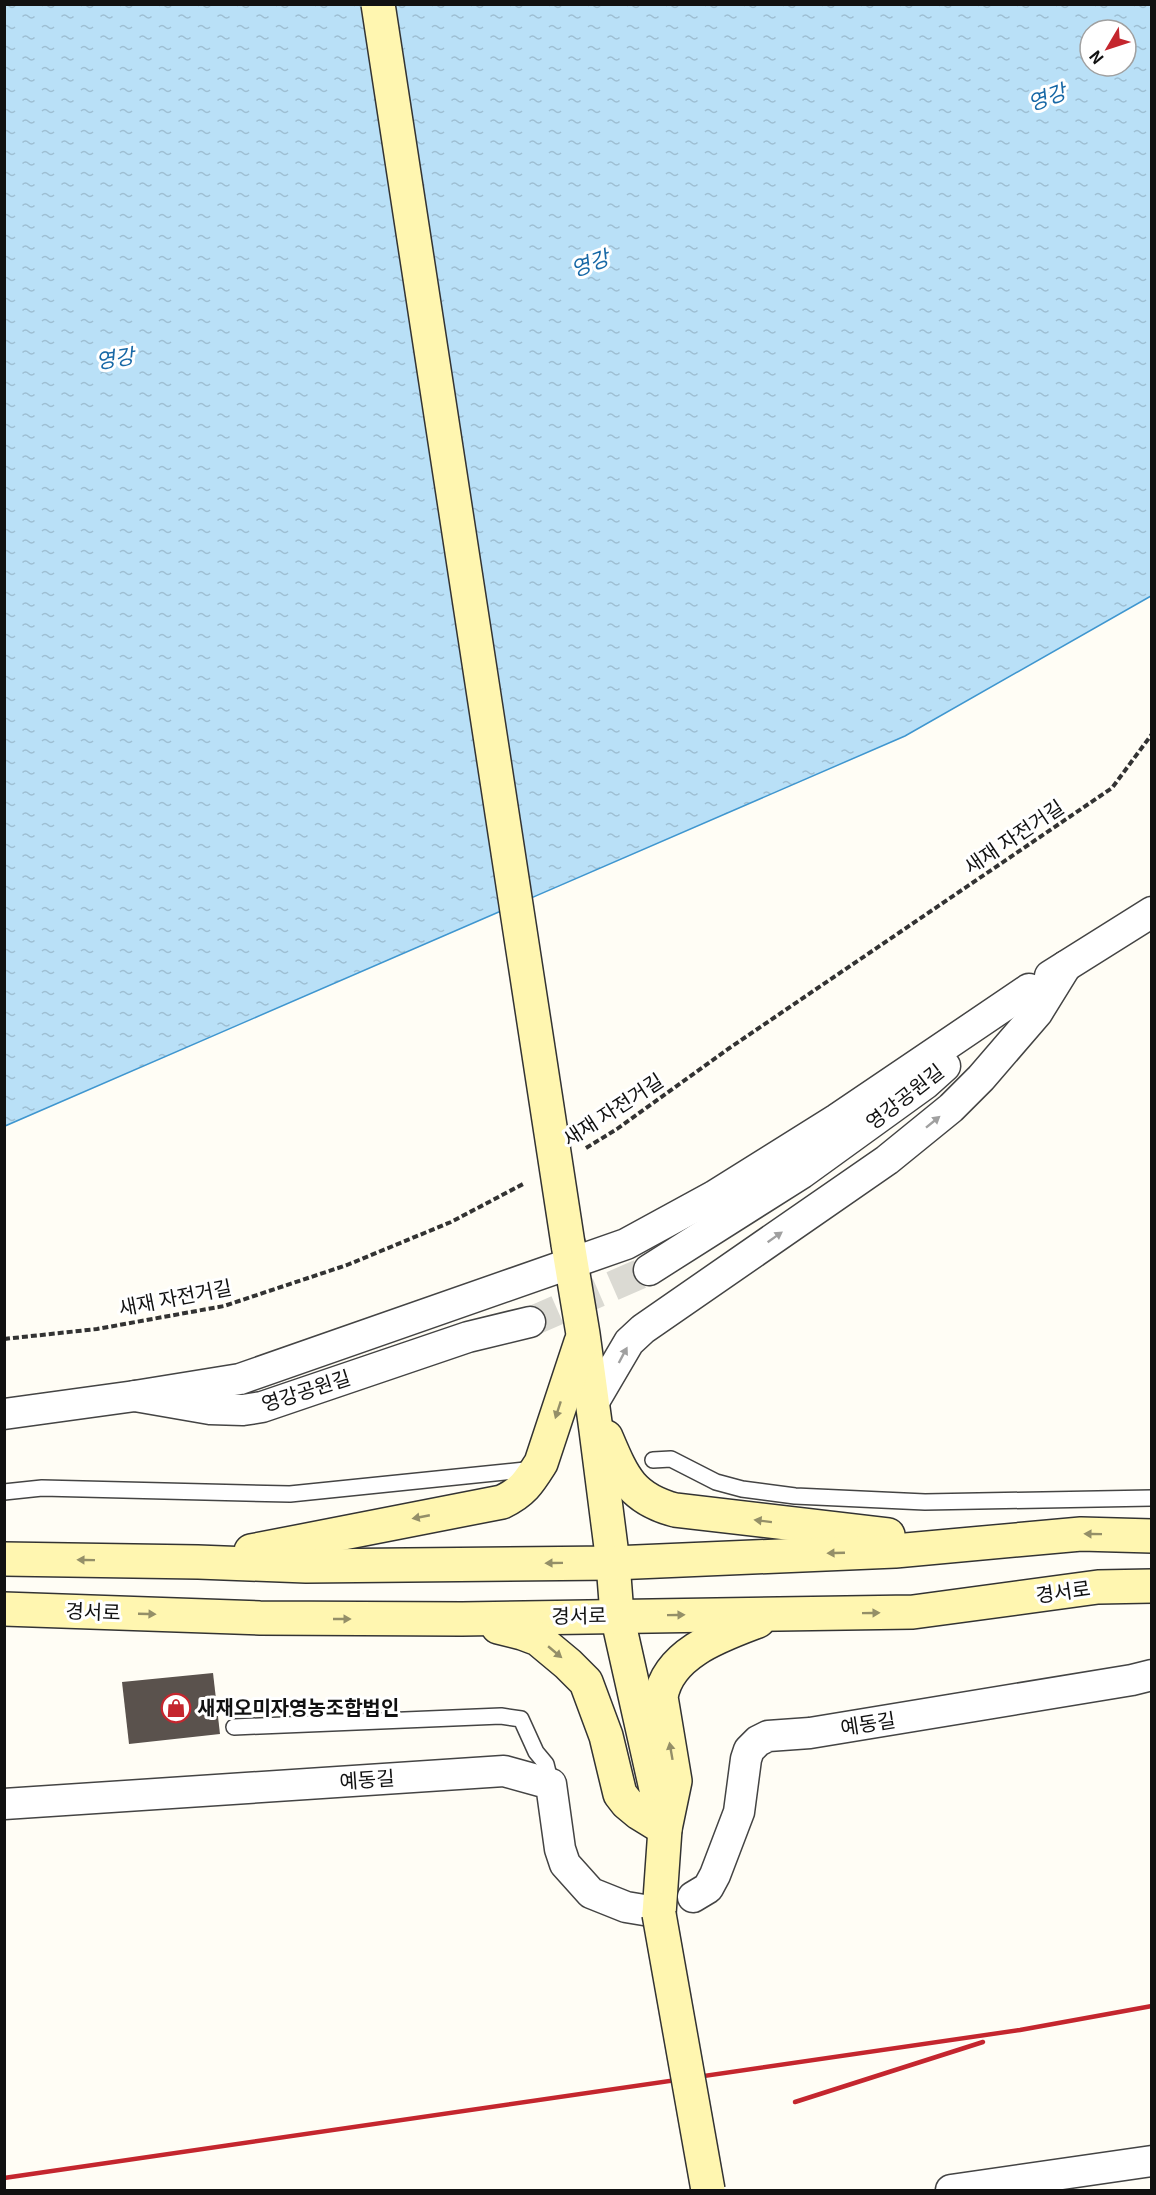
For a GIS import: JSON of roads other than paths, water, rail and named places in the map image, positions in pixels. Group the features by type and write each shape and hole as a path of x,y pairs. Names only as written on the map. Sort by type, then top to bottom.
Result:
{"main road":[{"path":"378,4 583,1334 613,1563 617,1616 665,1829"},
{"path":"198,1562 502,1502 518,1494 530,1481 541,1463 583,1334"},
{"path":"592,1405 628,1482 640,1495 656,1505 687,1512 967,1545"},
{"path":"4,1559 306,1566 613,1563 895,1551 1081,1534 1152,1536"},
{"name":"경서로","path":"4,1609 260,1618 462,1619 913,1612 1098,1587 1152,1586"},
{"path":"708,2190 652,1912 675,1781 662,1697 663,1684 671,1672 704,1644 776,1614"},
{"path":"462,1619 538,1639 586,1682 606,1736 620,1794 639,1813 665,1829"}],"street":[{"name":"영강공원길","path":"649,1270 802,1173 925,1084 1029,989 1152,912"},
{"path":"592,1405 629,1342 643,1329 887,1160 951,1108 981,1078 1037,1013 1066,966"},
{"path":"135,1396 240,1379 569,1254 626,1245 714,1196 837,1119 1029,989"},
{"name":"영강공원길","path":"4,1414 135,1396 210,1409 243,1410 262,1407 468,1337 530,1322"},
{"name":"예동길","path":"693,1897 708,1888 716,1875 739,1812 748,1750 763,1738 810,1733 1152,1675"},
{"name":"예동길","path":"4,1804 504,1771 551,1784"},
{"path":"551,1784 560,1849 565,1863 591,1893 626,1907 652,1912"},
{"path":"951,2190 1152,2161"}],"lane":[{"path":"653,1460 671,1459 716,1482 742,1489 795,1496 925,1502 1152,1498"},
{"path":"4,1491 42,1488 290,1494 525,1470"},
{"path":"234,1727 515,1717 521,1719 536,1752 546,1764 551,1784"}],"water":[{"name":"영강","path":"5,5 1151,5 1151,596 905,736 5,1126"}],"tunnel":[{"path":"530,1322 649,1270"}],"railway":[{"path":"4,2178 1020,2030 1152,2006"},
{"path":"795,2102 983,2042"}],"place":[{"name":"새재오미자영농조합법인","path":"176,1708"}]}
